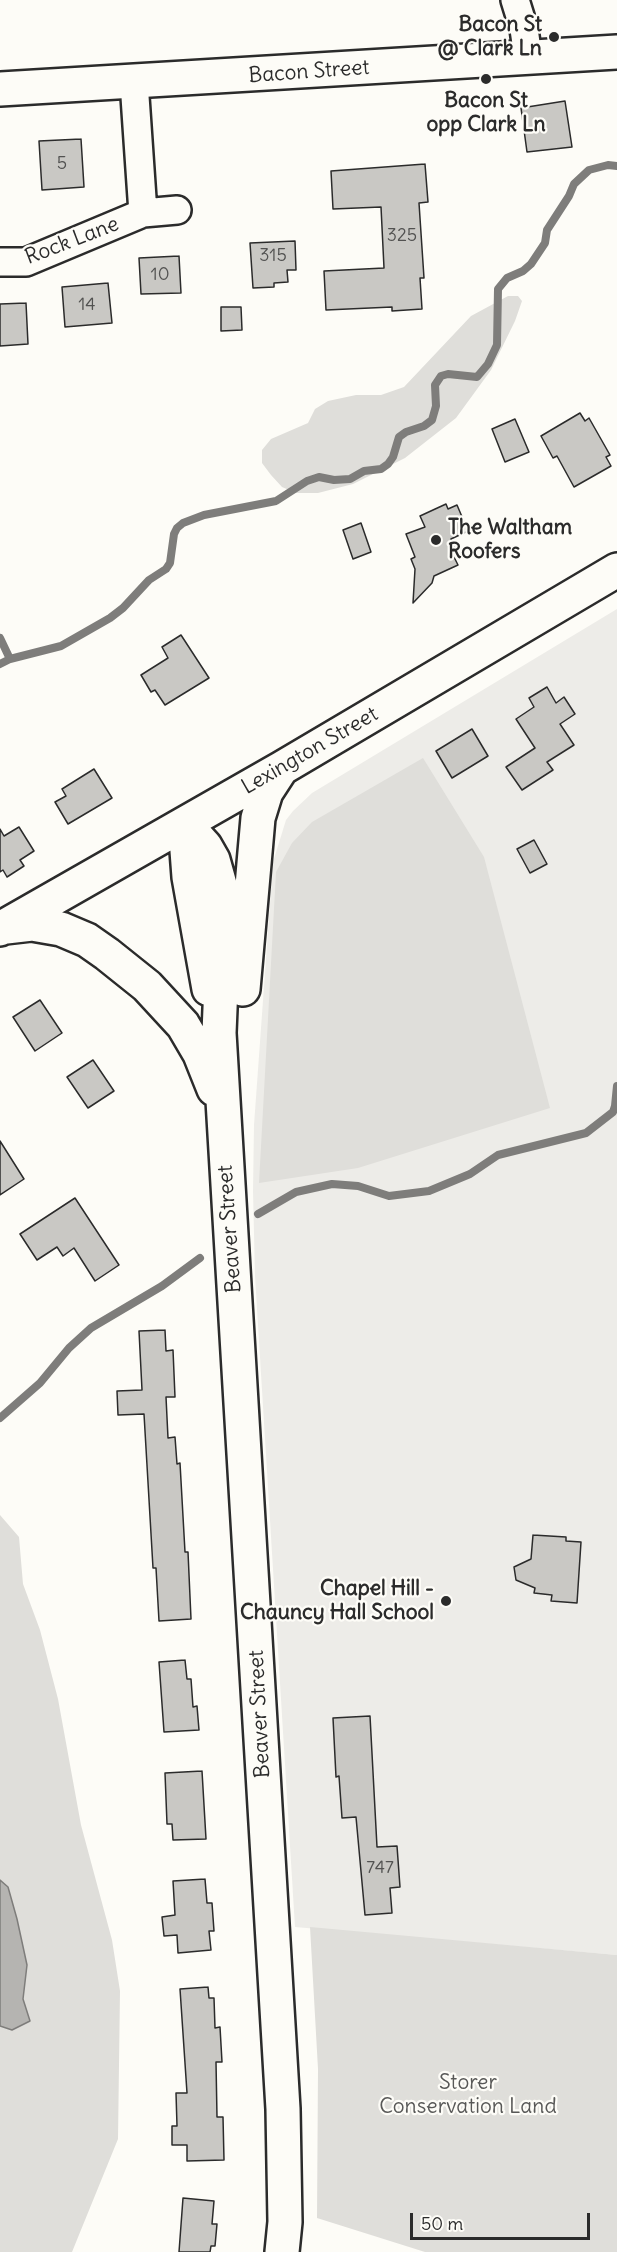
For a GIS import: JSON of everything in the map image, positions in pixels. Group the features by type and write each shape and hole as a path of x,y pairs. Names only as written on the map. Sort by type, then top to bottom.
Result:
{"main road":[{"name":"Bacon Street","path":"0,89 617,52"},
{"name":"Lexington Street","path":"1,929 282,768 617,570"},
{"path":"227,1174 258,818 266,792 282,768"},
{"name":"Beaver Street","path":"185,824 205,846 213,860 222,892 224,935 219,1033 283,2109 285,2222 282,2252"},
{"path":"1,929 20,925 46,925 75,934 107,954 147,986 171,1011 192,1040 213,1084 224,1128"}],"street":[{"path":"515,0 524,29 528,57"},
{"name":"Rock Lane","path":"134,82 143,213"},
{"name":"Rock Lane","path":"0,262 26,262 143,213 177,210"}],"shaded area":[{"name":"Chapel Hill - Chauncy Hall School","path":"617,609 617,1955 295,1927 255,1276 253,1191 254,1125 273,862 286,820 312,793"},
{"path":"0,1880 8,1887 27,1965 23,1999 30,2021 12,2030 0,2026"}],"green space":[{"path":"508,296 518,296 522,301 515,321 491,370 456,418 405,458 353,484 318,493 296,493 282,487 262,463 262,450 271,439 308,423 315,409 328,401 356,395 381,395 404,387 471,316"},
{"path":"423,758 484,857 550,1108 358,1168 259,1183 276,872 292,843 312,822"},
{"path":"0,1515 19,1537 23,1584 40,1630 58,1699 81,1825 112,1940 120,1991 118,2139 72,2252 0,2252"},
{"name":"Storer Conservation Land","path":"310,1927 617,1955 617,2252 425,2252 317,2218 318,2069"}],"building":[{"path":"565,101 572,147 527,152 521,108"},
{"path":"81,139 84,187 42,190 39,141"},
{"path":"425,164 428,202 419,203 424,278 420,278 422,309 392,311 392,307 326,310 324,271 384,268 381,207 333,209 331,171"},
{"path":"295,241 296,270 287,270 288,282 274,283 274,287 253,288 250,243"},
{"path":"179,256 181,293 141,294 139,258"},
{"path":"108,283 112,323 65,327 62,287"},
{"path":"26,303 28,344 0,346 0,304"},
{"path":"221,307 241,307 242,330 221,331"},
{"path":"580,413 585,421 589,418 610,455 606,457 611,466 574,487 557,456 553,458 541,436"},
{"path":"515,419 529,452 505,462 492,429"},
{"path":"446,504 448,509 457,505 468,531 451,539 456,549 451,551 458,565 434,576 432,583 413,603 415,569 411,559 415,557 406,534 425,527 420,516"},
{"path":"361,523 371,552 353,559 343,530"},
{"path":"181,635 209,678 165,705 155,690 151,692 141,675 168,658 162,647"},
{"path":"547,687 556,703 564,697 575,714 560,724 574,745 547,762 553,770 522,790 506,767 535,748 516,719 534,707 529,698"},
{"path":"472,729 488,756 452,778 436,751"},
{"path":"94,769 112,798 68,824 55,802 66,796 62,789"},
{"path":"19,827 34,851 20,860 24,866 7,877 3,870 0,872 0,829 4,836"},
{"path":"534,840 547,864 530,873 517,849"},
{"path":"40,1000 62,1033 35,1051 13,1017"},
{"path":"93,1060 114,1091 88,1108 67,1077"},
{"path":"0,1141 24,1179 0,1195"},
{"path":"75,1198 119,1265 95,1281 74,1248 63,1256 57,1247 37,1260 20,1234"},
{"path":"165,1330 166,1351 173,1350 175,1397 166,1397 168,1438 175,1437 177,1464 180,1463 191,1619 159,1621 156,1568 153,1568 144,1414 118,1415 117,1391 142,1390 139,1331"},
{"path":"533,1535 566,1537 566,1541 581,1542 577,1603 551,1601 552,1595 534,1593 535,1588 516,1580 514,1567 531,1559"},
{"path":"185,1660 187,1679 191,1679 193,1707 197,1706 199,1730 164,1732 159,1662"},
{"path":"370,1716 377,1847 397,1846 400,1887 390,1888 392,1913 365,1915 356,1817 342,1818 339,1776 336,1777 333,1718"},
{"path":"202,1771 206,1839 173,1840 172,1824 167,1824 165,1773"},
{"path":"205,1879 207,1903 212,1903 214,1931 209,1931 211,1950 178,1953 177,1935 164,1936 162,1917 175,1915 173,1881"},
{"path":"208,1987 209,1998 214,1998 215,2028 220,2027 222,2062 216,2062 217,2117 223,2117 224,2160 187,2161 187,2145 172,2145 172,2126 177,2126 176,2093 187,2093 180,1989"},
{"path":"183,2198 214,2201 212,2224 217,2224 215,2246 211,2246 210,2252 179,2252"}],"waterway":[{"path":"0,664 10,659 61,646 123,608 149,580 166,569 170,563 174,534 183,523 204,515 276,501 307,481 319,477 334,480 350,479 364,471 381,469 388,464 393,457 399,437 432,420 436,406 435,385 441,376 448,374 477,377 488,364 497,345 498,289 507,278 523,271 531,264 545,243 547,230 574,184 589,170 608,165 617,166"},
{"path":"0,638 10,659"},
{"path":"258,1214 296,1192 332,1184 358,1186 389,1196 429,1191 470,1174 498,1155 586,1133 613,1112 617,1086"},
{"path":"0,1418 40,1383 69,1348 91,1328 162,1286 200,1258"}],"place":[{"name":"Bacon St @ Clark Ln","path":"554,37"},
{"name":"Bacon St opp Clark Ln","path":"486,79"},
{"name":"The Waltham Roofers","path":"436,540"},
{"name":"Chapel Hill - Chauncy Hall School","path":"446,1601"}]}
